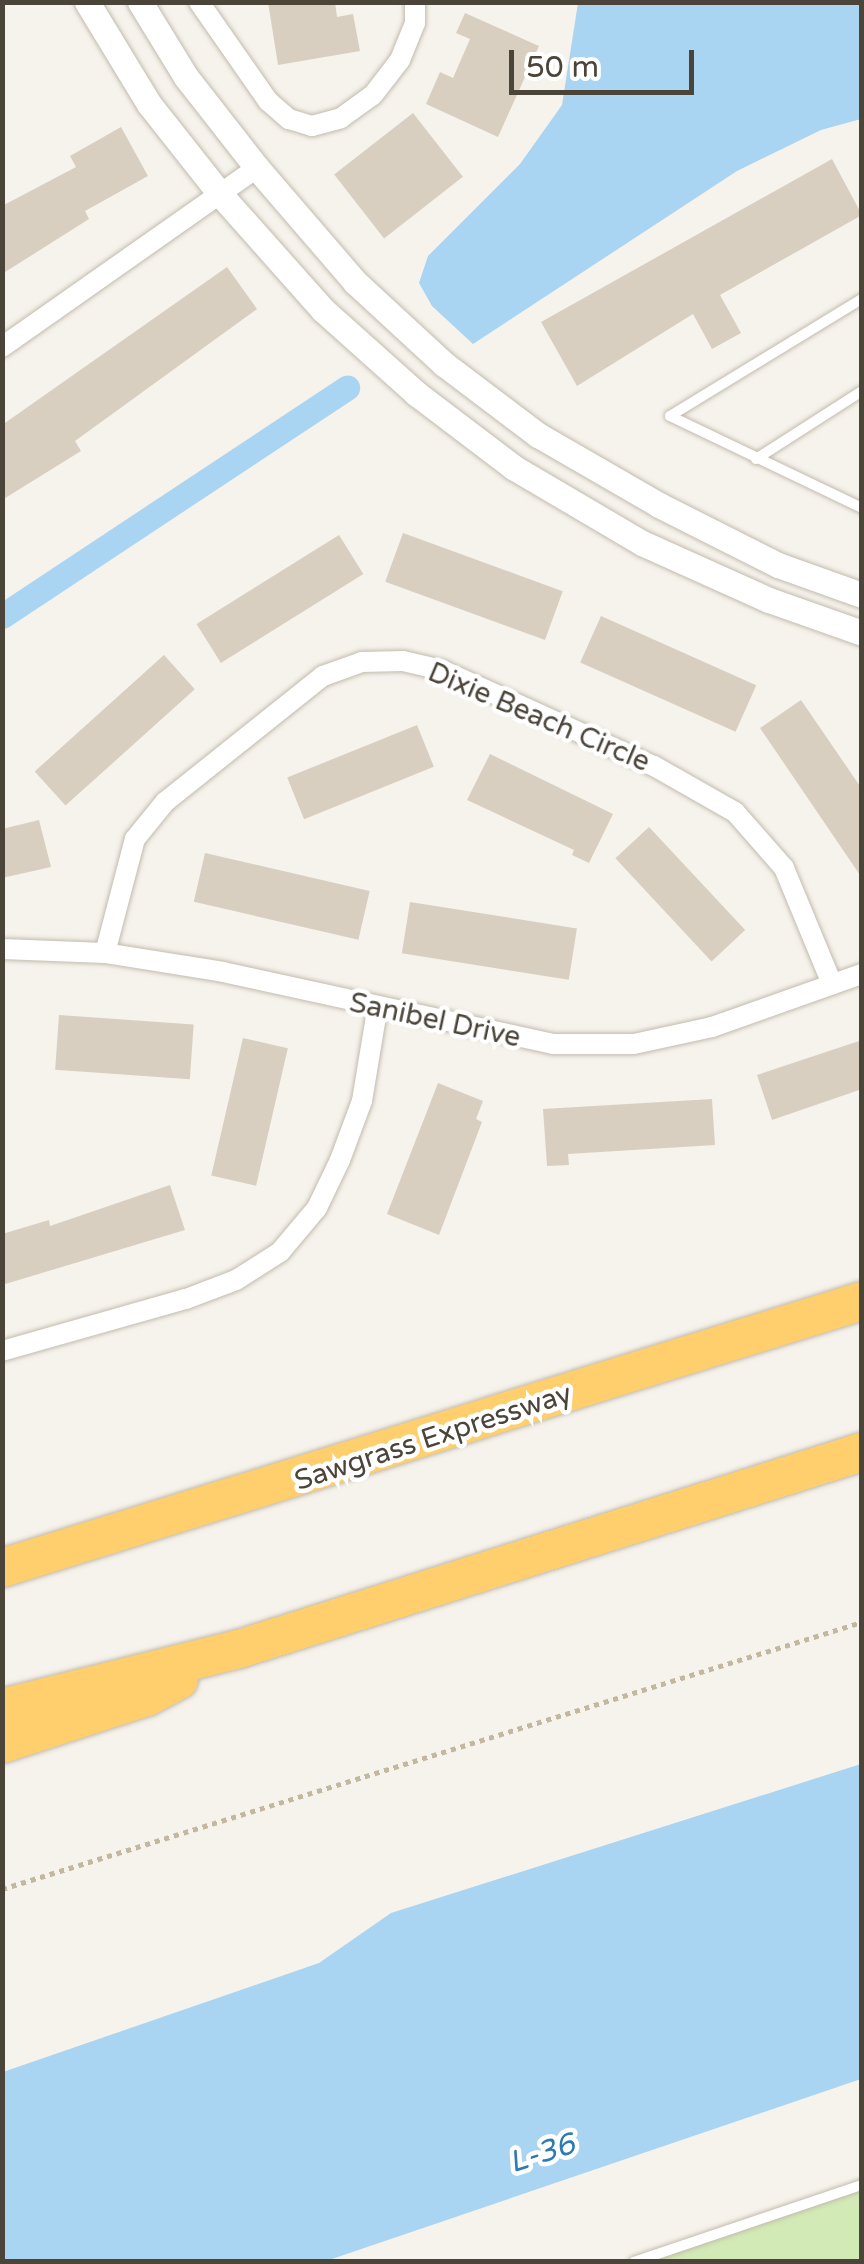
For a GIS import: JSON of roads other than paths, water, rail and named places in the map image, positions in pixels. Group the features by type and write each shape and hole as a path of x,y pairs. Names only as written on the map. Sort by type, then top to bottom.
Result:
{"highway":[{"name":"Sawgrass Expressway","path":"2,1568 862,1301"},
{"path":"2,1708 238,1649 862,1452"},
{"path":"2,1744 147,1698 238,1649"}],"street":[{"path":"88,2 149,104 220,194 323,310 417,394 512,467 642,542 769,600 862,633"},
{"path":"140,2 186,77 257,168 355,282 444,364 538,435 659,505 778,565 862,595"},
{"path":"198,2 268,102 288,120 312,126 341,118 373,95 400,60 415,23 416,2"},
{"path":"2,347 257,168"},
{"name":"Dixie Beach Circle","path":"105,953 136,840 164,802 322,676 362,662 403,660 442,670 654,766 735,812 784,868 832,984"},
{"name":"Sanibel Drive","path":"2,948 105,953 223,972 376,1010 552,1044 634,1044 712,1027 862,974"},
{"path":"2,1351 186,1299 236,1280 280,1252 317,1208 340,1160 362,1102 376,1010"}],"lane":[{"path":"862,298 670,416 862,508"},
{"path":"756,459 862,391"},
{"path":"634,2262 862,2185"}],"water":[{"path":"578,3 861,3 861,119 821,130 737,171 473,344 432,306 419,283 428,256 520,164 562,105"},
{"name":"L-36","path":"861,1764 861,2079 326,2261 3,2261 3,2072 319,1963 391,1913"}],"waterway":[{"path":"2,616 347,388"}]}
